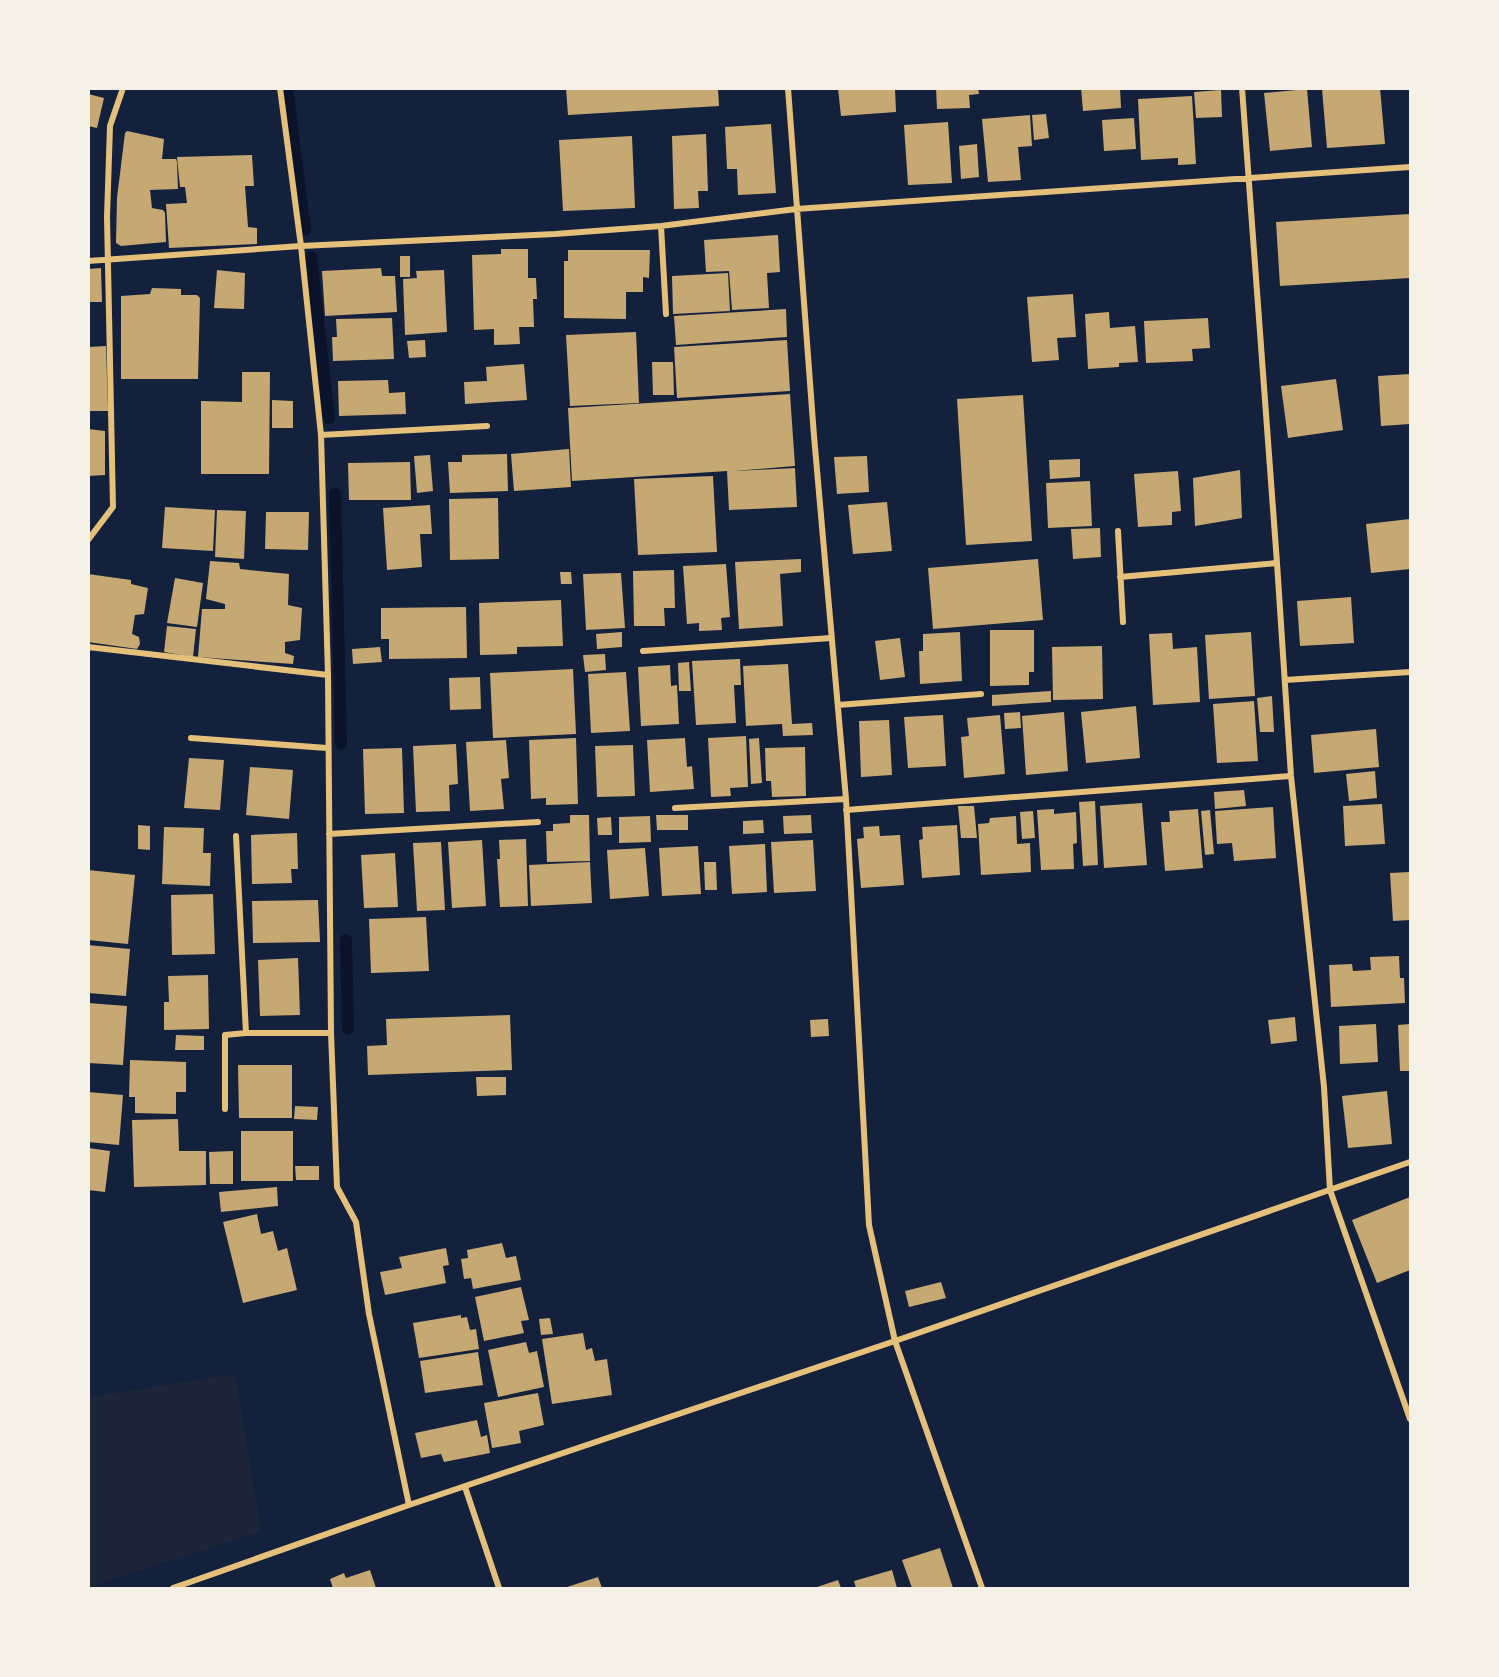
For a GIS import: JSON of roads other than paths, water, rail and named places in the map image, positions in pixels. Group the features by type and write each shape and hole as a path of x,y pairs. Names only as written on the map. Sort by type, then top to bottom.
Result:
{"street":[{"path":"88,540 113,507 107,217 110,126 123,88"},
{"path":"280,88 301,246 321,435 328,675 331,1033 337,1187 356,1222 369,1314 409,1505"},
{"path":"788,88 796,209 846,799 869,1225 895,1341 982,1588"},
{"path":"1242,88 1291,776 1324,1087 1330,1190 1410,1419"},
{"path":"88,261 301,246 555,234 662,226 796,209 1410,166"},
{"path":"662,226 666,314"},
{"path":"321,435 487,426"},
{"path":"1118,531 1124,622"},
{"path":"1120,577 1277,563"},
{"path":"643,651 831,638"},
{"path":"88,647 328,675"},
{"path":"1285,681 1410,672"},
{"path":"838,705 981,694"},
{"path":"191,738 327,748"},
{"path":"846,810 1291,776"},
{"path":"675,808 846,799"},
{"path":"329,834 538,822"},
{"path":"236,836 246,1033"},
{"path":"225,1109 225,1035 331,1033"},
{"path":"173,1588 1410,1162"},
{"path":"465,1487 499,1588"}],"waterway":[{"path":"287,88 305,230"},
{"path":"311,257 329,418"},
{"path":"335,494 341,744"},
{"path":"346,940 348,1029"}]}
